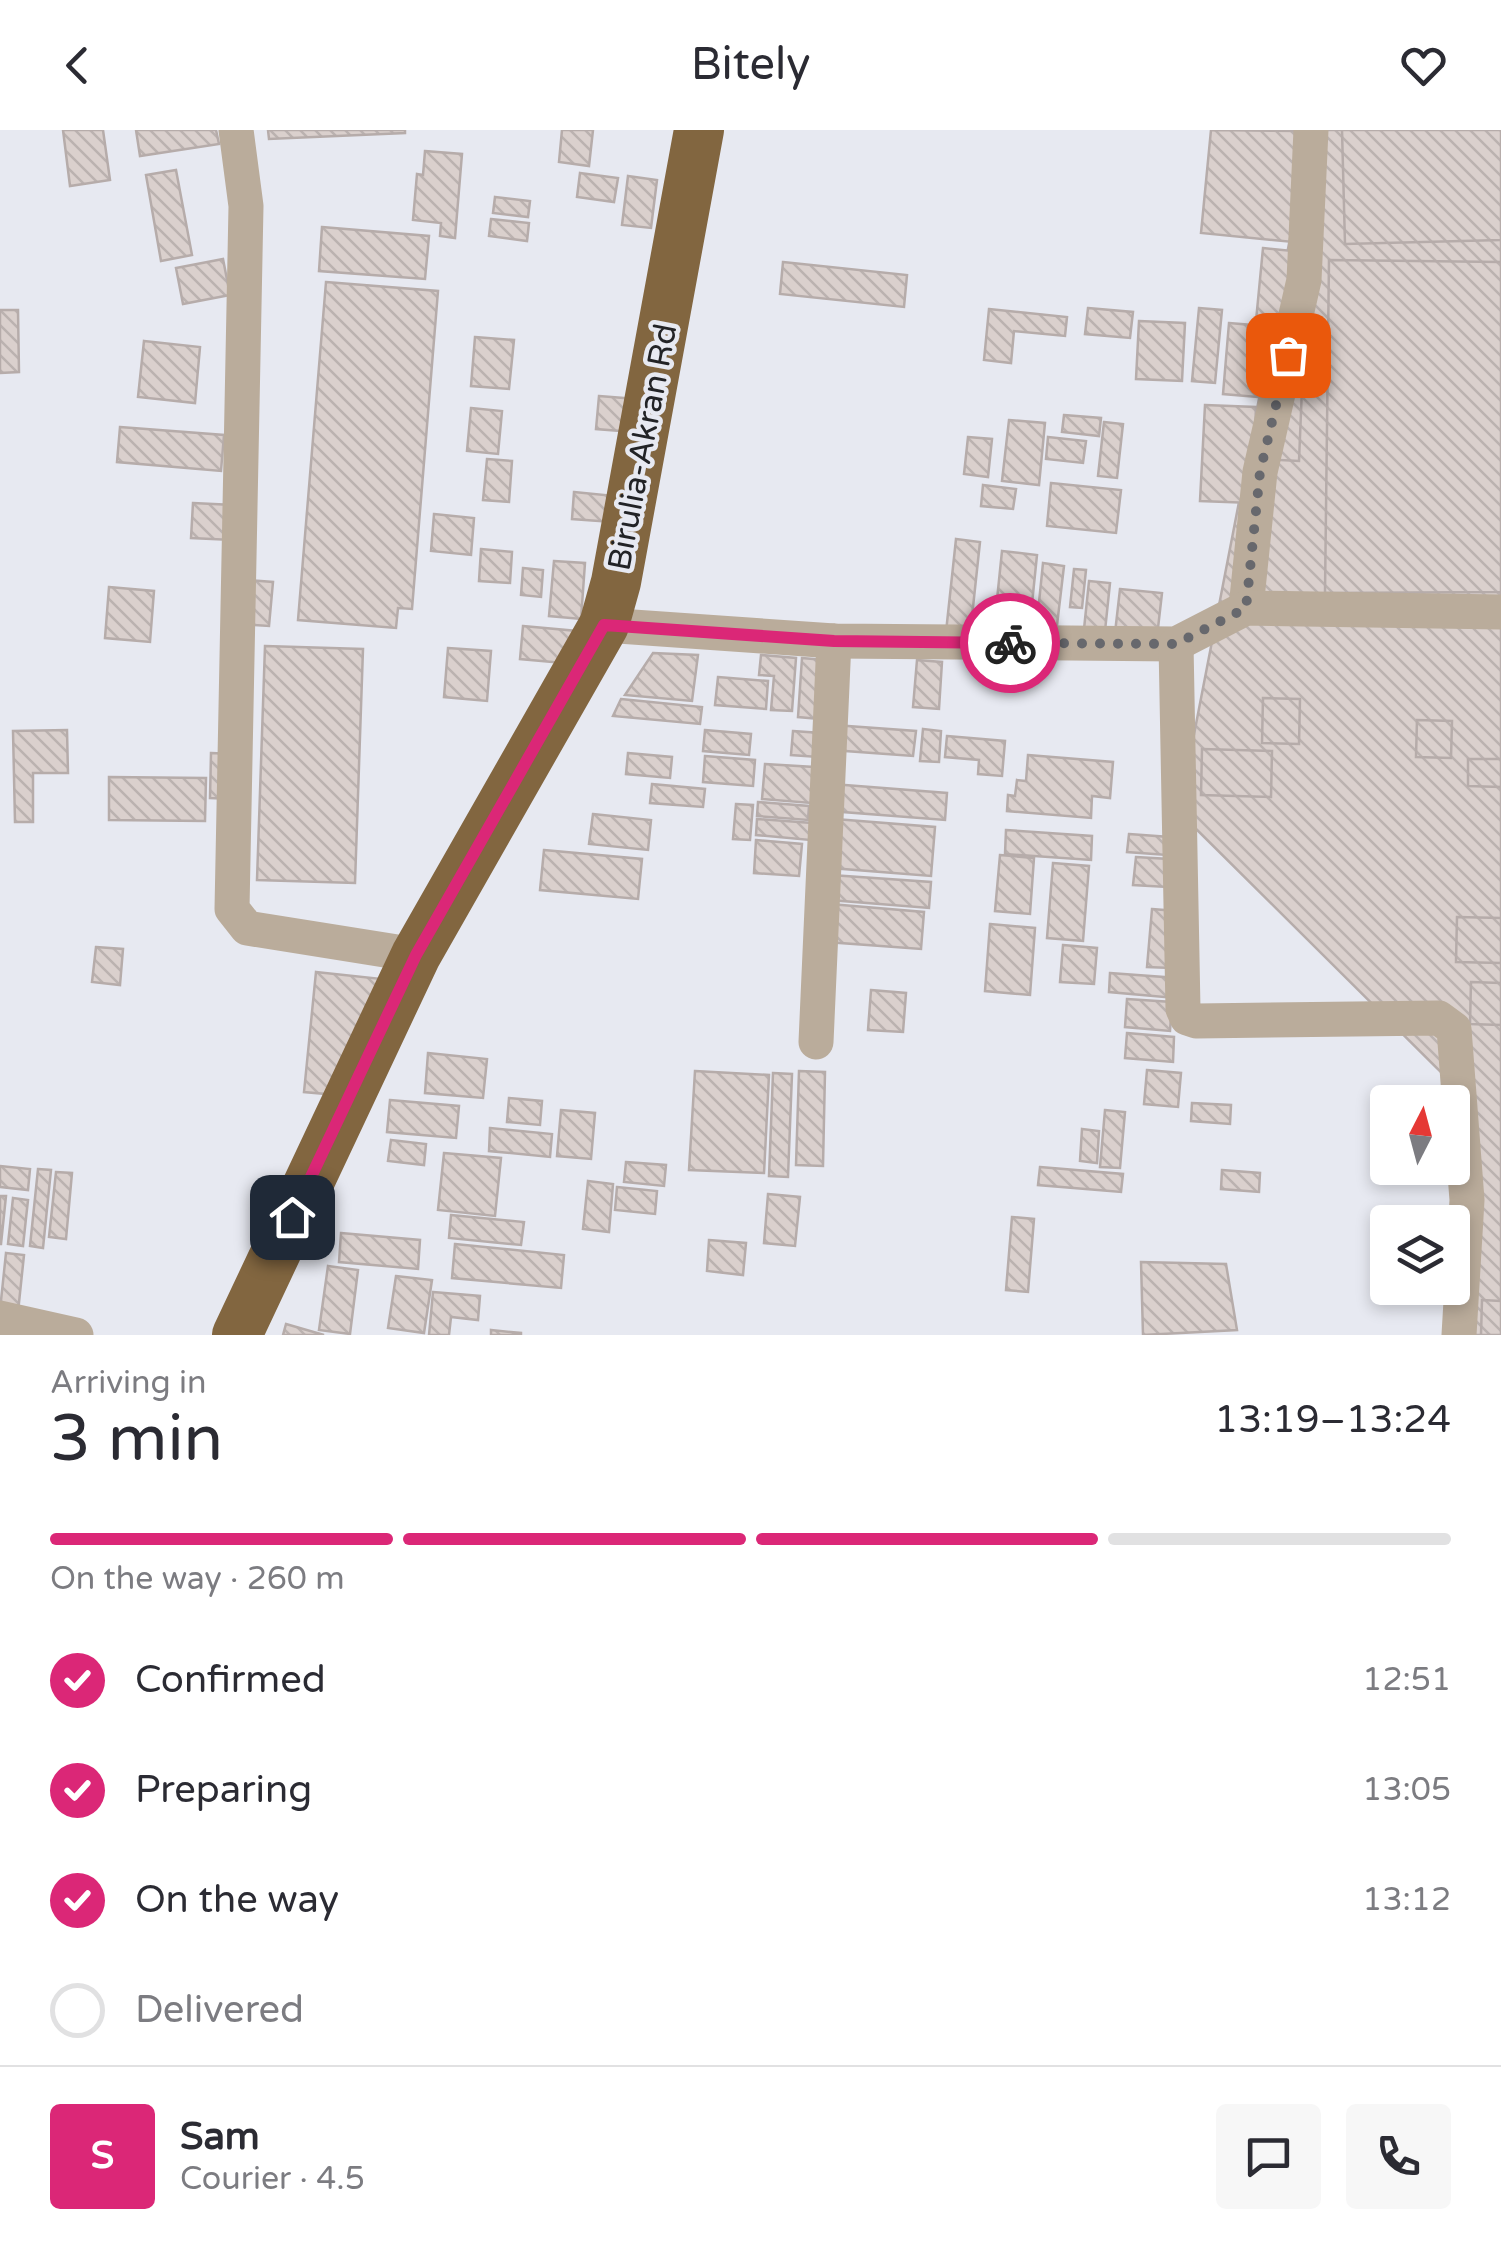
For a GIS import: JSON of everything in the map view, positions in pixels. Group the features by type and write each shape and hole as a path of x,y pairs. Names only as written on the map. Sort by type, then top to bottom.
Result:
{"highway":[{"name":"Birulia-Akran Rd","path":"238,1335 416,955 604,625 616,582 699,130"}],"street":[{"path":"236,130 246,206 232,909 247,928 416,955"},
{"path":"1246,608 1260,472 1304,280 1311,130"},
{"path":"604,625 834,641 1176,644 1246,608 1501,612"},
{"path":"816,1042 834,641"},
{"path":"1176,644 1187,1018 1439,1018 1448,1022 1454,1029 1467,1200 1459,1335"},
{"path":"0,1318 76,1335"}],"building":[{"path":"63,130 103,130 110,180 70,186"},
{"path":"136,130 216,130 219,144 140,156"},
{"path":"268,130 405,130 405,133 269,139"},
{"path":"562,130 593,130 589,166 559,162"},
{"path":"1211,130 1304,131 1293,242 1201,233"},
{"path":"1311,130 1501,130 1501,1335 1453,1335 1454,1305 1470,1305 1470,1205 1456,1205 1456,1185 1470,1185 1470,1085 1454,1085 1179,812"},
{"path":"1342,130 1501,130 1501,240 1345,244"},
{"path":"425,151 462,154 455,238 440,236 441,223 413,220 417,174 423,175"},
{"path":"176,170 192,255 161,261 146,175"},
{"path":"580,173 618,178 614,202 577,197"},
{"path":"628,176 657,180 651,228 622,225"},
{"path":"495,197 530,201 528,217 493,213"},
{"path":"491,219 529,223 527,241 489,236"},
{"path":"322,227 429,236 425,279 319,271"},
{"path":"1263,248 1303,252 1296,325 1256,321"},
{"path":"223,259 230,295 183,304 176,268"},
{"path":"1329,260 1501,262 1501,592 1325,593"},
{"path":"783,262 907,275 904,307 780,294"},
{"path":"326,282 438,291 412,609 398,608 396,628 298,620"},
{"path":"1088,308 1133,312 1130,338 1085,334"},
{"path":"1199,308 1222,310 1215,383 1192,381"},
{"path":"989,309 1067,317 1065,336 1014,331 1011,363 984,360"},
{"path":"0,310 18,310 19,372 0,373"},
{"path":"1139,321 1185,323 1182,381 1136,379"},
{"path":"1229,323 1264,326 1257,397 1223,394"},
{"path":"475,337 514,340 509,389 471,386"},
{"path":"144,341 200,347 195,403 138,397"},
{"path":"1264,386 1302,388 1299,461 1261,459"},
{"path":"599,396 661,401 658,434 596,429"},
{"path":"1205,405 1256,407 1252,503 1200,501"},
{"path":"471,408 502,411 498,454 467,451"},
{"path":"1064,415 1101,418 1099,436 1062,432"},
{"path":"1009,420 1045,423 1039,485 1002,481"},
{"path":"1104,422 1123,424 1117,478 1098,476"},
{"path":"120,427 224,435 221,471 117,462"},
{"path":"968,437 992,439 988,477 964,474"},
{"path":"1048,437 1086,441 1083,463 1046,459"},
{"path":"487,459 512,461 509,502 483,500"},
{"path":"1051,483 1121,490 1116,533 1047,526"},
{"path":"983,485 1016,489 1013,509 981,506"},
{"path":"574,492 615,496 612,522 572,519"},
{"path":"193,503 233,505 232,540 191,538"},
{"path":"434,514 474,518 471,555 431,551"},
{"path":"956,539 980,542 970,635 946,632"},
{"path":"481,549 512,552 510,583 479,581"},
{"path":"1002,551 1037,555 1029,633 994,629"},
{"path":"554,561 585,563 581,619 549,616"},
{"path":"1043,563 1064,566 1056,634 1036,632"},
{"path":"523,568 543,570 541,597 521,595"},
{"path":"1074,569 1086,570 1082,608 1070,607"},
{"path":"246,580 273,582 269,626 242,624"},
{"path":"1089,581 1110,583 1105,631 1084,629"},
{"path":"109,587 154,591 150,642 105,638"},
{"path":"1120,589 1162,593 1157,637 1115,633"},
{"path":"523,626 577,631 574,664 520,659"},
{"path":"265,646 363,649 355,883 257,880"},
{"path":"448,648 491,651 487,701 444,697"},
{"path":"653,653 698,655 692,701 625,695"},
{"path":"761,655 796,658 792,711 771,710 774,676 759,675"},
{"path":"802,658 824,660 819,719 798,717"},
{"path":"917,660 942,662 939,709 913,707"},
{"path":"718,677 768,681 766,709 715,705"},
{"path":"1263,698 1300,699 1299,744 1262,743"},
{"path":"621,699 702,707 700,724 613,716"},
{"path":"1417,720 1452,721 1451,758 1416,757"},
{"path":"834,725 916,731 913,756 832,750"},
{"path":"923,729 941,731 939,762 920,761"},
{"path":"67,730 68,773 33,773 33,822 15,822 13,731"},
{"path":"705,730 751,734 749,755 703,751"},
{"path":"793,731 821,733 818,757 791,755"},
{"path":"947,736 1005,741 1002,776 978,774 979,760 945,757"},
{"path":"1202,749 1272,751 1271,797 1201,795"},
{"path":"211,753 233,754 232,799 210,798"},
{"path":"628,753 672,757 670,778 626,774"},
{"path":"1028,755 1113,762 1110,798 1092,796 1091,818 1007,811 1008,795 1015,796 1017,780 1026,781"},
{"path":"705,756 755,760 753,786 703,782"},
{"path":"1468,759 1501,759 1501,787 1468,786"},
{"path":"765,764 814,767 811,803 762,799"},
{"path":"109,777 206,778 205,821 109,820"},
{"path":"652,784 705,789 703,807 650,803"},
{"path":"832,784 947,793 945,820 830,811"},
{"path":"758,802 809,806 808,820 757,816"},
{"path":"736,804 753,805 750,840 733,839"},
{"path":"593,814 651,820 648,850 589,844"},
{"path":"757,819 812,823 810,840 756,835"},
{"path":"835,819 935,827 931,876 831,868"},
{"path":"1006,830 1092,836 1091,860 1005,854"},
{"path":"1129,834 1169,837 1167,855 1127,852"},
{"path":"756,840 802,844 799,876 754,873"},
{"path":"544,850 642,859 638,899 540,890"},
{"path":"1000,855 1034,858 1030,914 995,911"},
{"path":"1136,857 1169,859 1167,887 1133,885"},
{"path":"1053,863 1089,866 1083,941 1047,938"},
{"path":"831,875 931,882 929,908 830,900"},
{"path":"830,904 924,912 921,949 827,942"},
{"path":"1152,909 1176,911 1171,968 1147,967"},
{"path":"1457,917 1501,918 1501,963 1456,962"},
{"path":"990,924 1035,928 1030,995 985,991"},
{"path":"1063,945 1097,948 1094,984 1060,982"},
{"path":"96,947 123,949 120,985 92,982"},
{"path":"316,972 382,979 370,1098 304,1092"},
{"path":"1110,973 1177,978 1175,998 1109,992"},
{"path":"1471,982 1501,983 1501,1025 1470,1024"},
{"path":"871,990 906,993 903,1032 868,1030"},
{"path":"1127,999 1172,1002 1170,1031 1125,1027"},
{"path":"1127,1033 1174,1037 1173,1062 1125,1058"},
{"path":"428,1053 487,1059 483,1098 425,1093"},
{"path":"1147,1070 1181,1073 1178,1107 1144,1104"},
{"path":"695,1071 769,1075 764,1173 689,1170"},
{"path":"799,1071 825,1072 823,1166 796,1165"},
{"path":"773,1073 792,1074 788,1177 769,1176"},
{"path":"509,1098 542,1101 540,1125 507,1122"},
{"path":"390,1100 459,1106 456,1138 387,1132"},
{"path":"1192,1103 1231,1105 1230,1124 1191,1121"},
{"path":"561,1110 595,1113 591,1159 557,1156"},
{"path":"1105,1110 1125,1112 1120,1168 1100,1167"},
{"path":"490,1128 552,1134 550,1157 489,1151"},
{"path":"1082,1129 1099,1131 1097,1163 1080,1161"},
{"path":"391,1140 426,1144 424,1165 388,1161"},
{"path":"444,1153 501,1158 495,1216 438,1210"},
{"path":"626,1162 666,1165 664,1186 624,1182"},
{"path":"0,1166 30,1169 28,1190 0,1187"},
{"path":"1040,1167 1123,1174 1121,1192 1038,1185"},
{"path":"38,1169 51,1170 43,1248 30,1246"},
{"path":"1222,1170 1260,1173 1259,1192 1221,1189"},
{"path":"56,1172 72,1173 66,1239 49,1237"},
{"path":"588,1181 613,1184 609,1232 583,1229"},
{"path":"617,1187 657,1191 655,1214 615,1210"},
{"path":"768,1194 800,1197 795,1246 764,1243"},
{"path":"0,1196 6,1196 1,1244 0,1244"},
{"path":"13,1198 28,1200 23,1246 8,1244"},
{"path":"451,1215 524,1222 521,1245 449,1238"},
{"path":"1012,1217 1034,1219 1028,1292 1006,1290"},
{"path":"341,1233 420,1240 418,1269 339,1262"},
{"path":"709,1240 746,1243 743,1275 707,1271"},
{"path":"455,1244 564,1255 561,1288 452,1278"},
{"path":"6,1253 24,1255 18,1312 0,1310"},
{"path":"1141,1262 1226,1264 1237,1330 1143,1335"},
{"path":"328,1266 358,1270 350,1334 319,1330"},
{"path":"396,1276 432,1280 424,1333 388,1328"},
{"path":"433,1292 480,1296 478,1320 451,1317 449,1335 429,1335"},
{"path":"1482,1300 1501,1301 1501,1335 1481,1335"},
{"path":"286,1324 324,1335 283,1335"},
{"path":"491,1330 521,1333 521,1335 491,1335"}],"way so far":[{"path":"1010,643 1176,644 1246,608 1260,472 1288,355"}],"route":[{"path":"292,1217 416,955 604,625 834,641 1010,643"}]}
